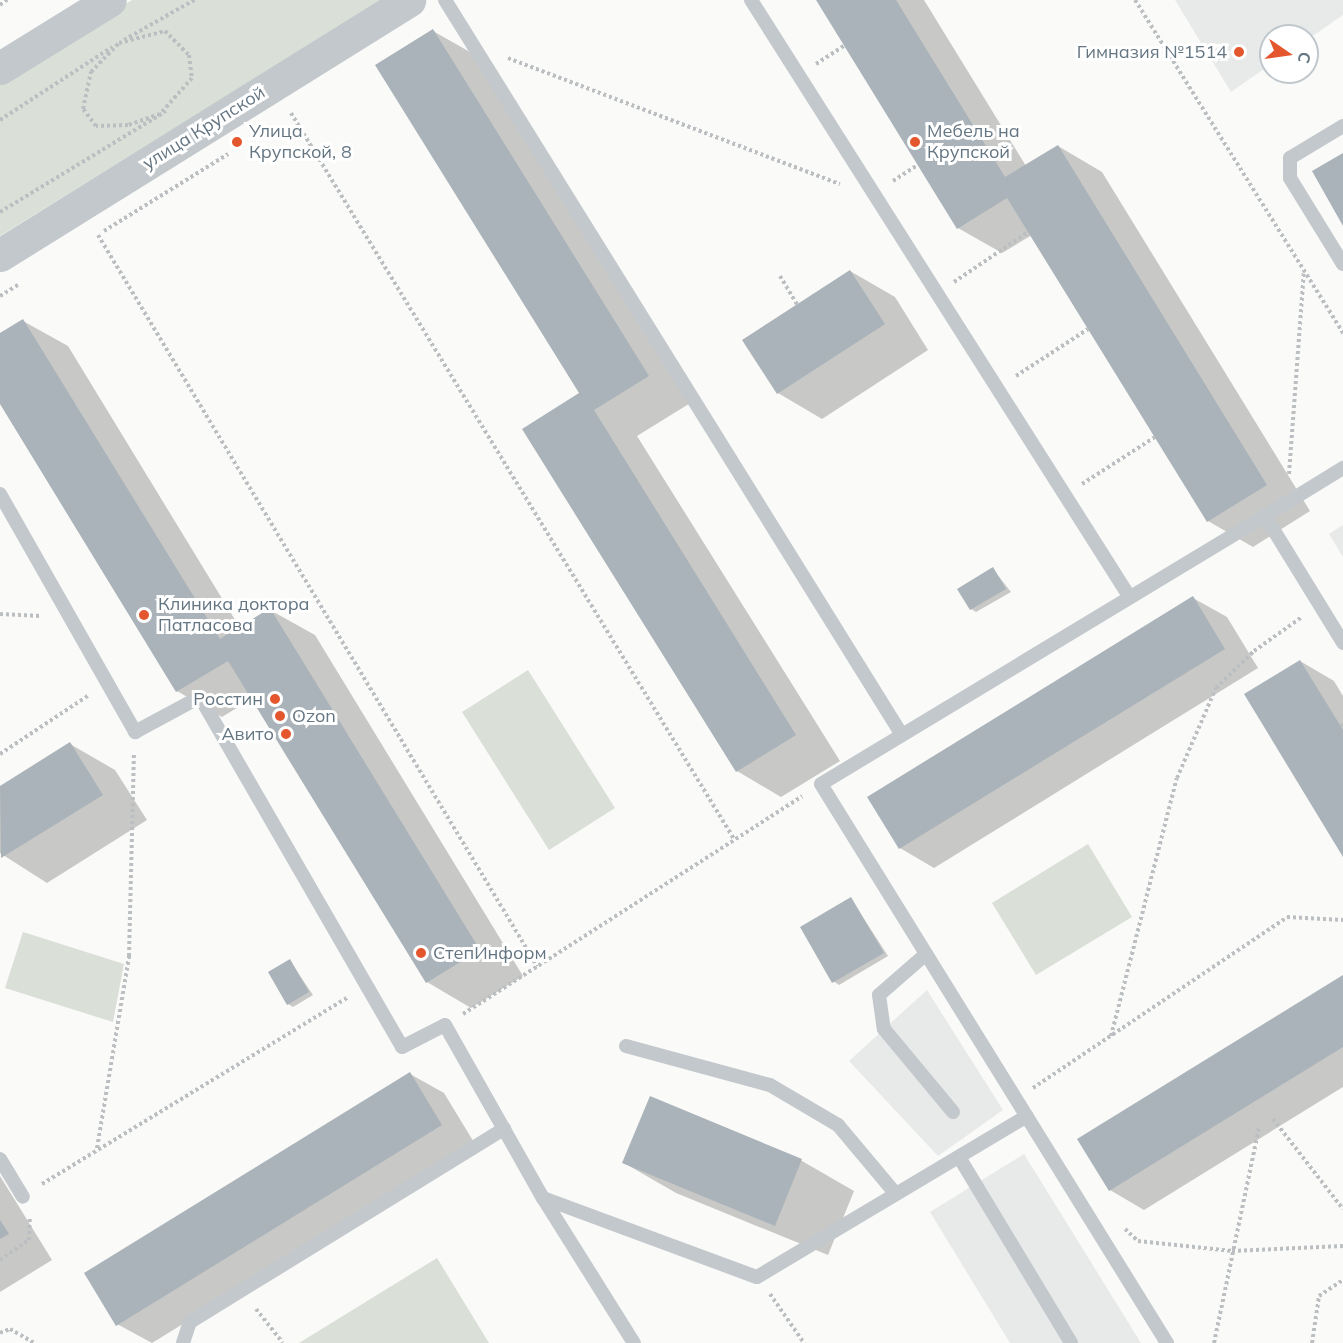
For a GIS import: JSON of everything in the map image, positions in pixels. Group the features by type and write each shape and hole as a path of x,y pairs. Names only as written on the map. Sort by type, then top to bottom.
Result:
{"street":[{"path":"0,68 110,0"},
{"name":"улица Крупской","path":"0,255 409,0"}],"lane":[{"path":"445,0 902,735"},
{"path":"751,0 934,296 1129,596"},
{"path":"1343,126 1290,158 1290,178 1343,264"},
{"path":"1167,1343 821,784 1343,468"},
{"path":"0,494 135,732 200,697 369,984 402,1047 445,1025 543,1198 634,1343"},
{"path":"1265,516 1343,643"},
{"path":"926,954 879,995 884,1029 953,1112"},
{"path":"626,1047 770,1085 838,1125 896,1194"},
{"path":"543,1198 758,1277 1027,1116"},
{"path":"183,1343 190,1322 504,1129"},
{"path":"959,1157 1071,1343"},
{"path":"0,1160 23,1197"}],"path":[{"path":"0,5 7,0"},
{"path":"0,120 119,43 194,0"},
{"path":"1135,0 1343,333"},
{"path":"165,31 189,55 192,78 160,114 128,125 96,126 83,109 91,72 119,43 165,31"},
{"path":"473,45 870,195"},
{"path":"797,75 844,46"},
{"path":"291,113 734,839"},
{"path":"934,296 1028,232"},
{"path":"98,235 537,966"},
{"path":"1287,502 1304,272"},
{"path":"780,276 797,304"},
{"path":"995,390 1088,329"},
{"path":"1063,495 1155,437"},
{"path":"1111,1036 1178,778 1216,688 1254,651 1319,604"},
{"path":"0,614 70,618"},
{"path":"0,754 107,682"},
{"path":"97,1148 129,956 135,732"},
{"path":"445,1025 821,784"},
{"path":"1017,1099 1287,916 1343,920"},
{"path":"0,1260 29,1240 32,1219 23,1197 97,1148 369,984"},
{"path":"1273,1119 1343,1209"},
{"path":"1214,1343 1236,1251 1259,1128"},
{"path":"1116,1220 1138,1241 1236,1251 1343,1246"},
{"path":"758,1277 804,1343"},
{"path":"1312,1343 1319,1296 1343,1280"},
{"path":"241,1291 283,1343"},
{"path":"0,1333 10,1329 34,1343"}],"shaded area":[{"path":"132,0 382,0 0,236 0,81"},
{"name":"Гимназия №1514","path":"1175,0 1343,0 1343,15 1319,32 1319,24 1259,24 1259,72 1231,92"},
{"path":"1343,525 1343,557 1329,534"},
{"path":"528,670 615,808 549,850 462,712"},
{"path":"1088,844 1132,917 1036,975 992,903"},
{"path":"23,932 124,964 113,1022 5,988"},
{"path":"927,990 1003,1110 938,1156 849,1061"},
{"path":"1024,1154 1141,1343 1010,1343 930,1212"},
{"path":"437,1258 489,1343 299,1343"}],"building":[{"path":"816,0 896,0 1005,177 1058,145 1267,485 1207,522 1007,198 957,229"},
{"path":"433,29 649,376 594,410 796,735 736,772 522,429 579,393 375,65"},
{"path":"1343,153 1343,226 1312,171"},
{"path":"850,270 885,324 777,394 742,340"},
{"path":"23,319 220,639 270,608 480,950 426,983 228,661 176,692 0,404 0,333"},
{"path":"993,567 1006,589 970,610 957,589"},
{"path":"1193,596 1225,649 899,849 867,797"},
{"path":"1300,660 1343,730 1343,857 1244,694"},
{"path":"70,742 103,795 1,858 0,786"},
{"path":"851,897 884,953 832,983 800,927"},
{"path":"290,959 309,992 287,1005 268,972"},
{"path":"1343,975 1343,1047 1109,1191 1077,1139"},
{"path":"410,1072 442,1125 116,1326 84,1273"},
{"path":"650,1096 802,1159 775,1226 622,1163"},
{"path":"0,1220 9,1234 0,1239"}],"place":[{"name":"Гимназия №1514","path":"1239,52"},
{"name":"Улица Крупской, 8","path":"237,142"},
{"name":"Мебель на Крупской","path":"915,142"},
{"name":"Клиника доктора Патласова","path":"144,615"},
{"name":"Росстин","path":"275,699"},
{"name":"Ozon","path":"280,716"},
{"name":"Авито","path":"286,734"},
{"name":"СтепИнформ","path":"421,953"}]}
